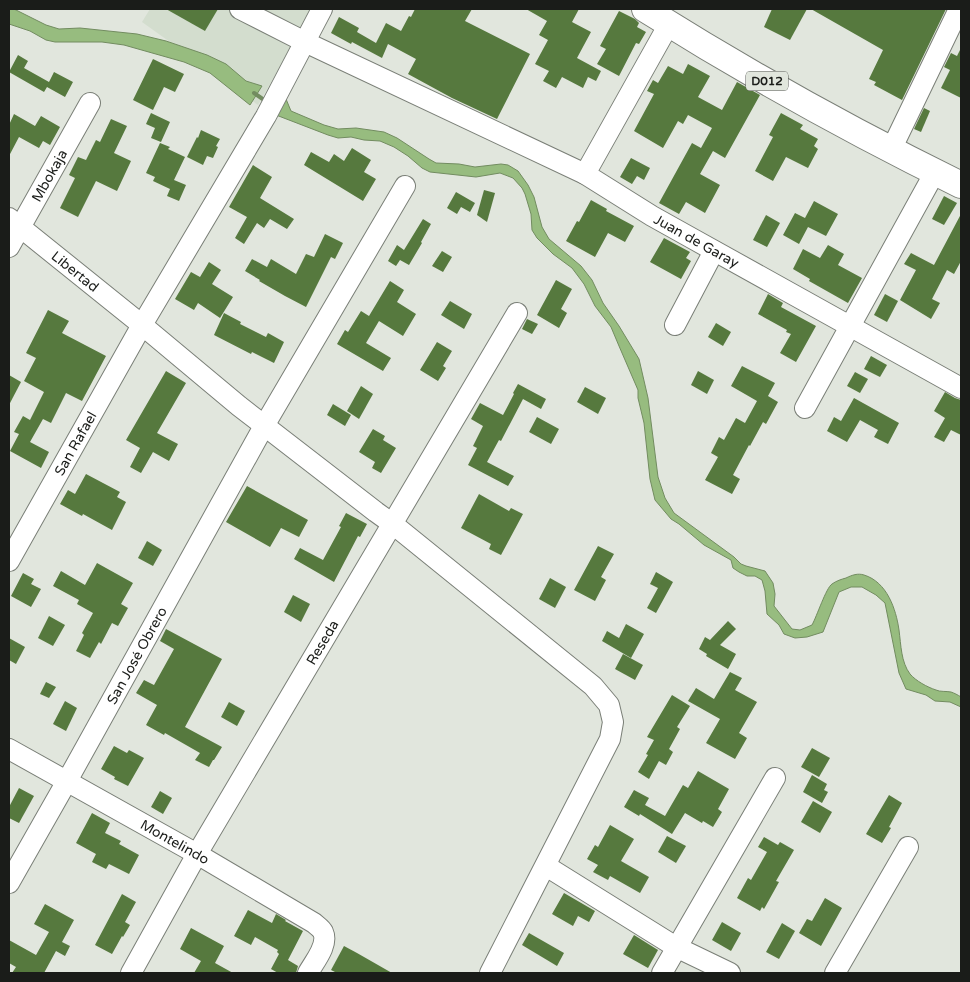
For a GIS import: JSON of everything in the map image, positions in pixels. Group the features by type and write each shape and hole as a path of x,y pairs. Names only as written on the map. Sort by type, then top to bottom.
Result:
{"main road":[{"name":"D012","path":"645,9 810,107 961,185"}],"street":[{"name":"Juan de Garay","path":"240,9 305,42 585,174 652,216 961,388"},
{"name":"San Rafael","path":"9,561 142,325 266,116 322,9"},
{"path":"891,150 959,9"},
{"path":"585,174 669,24"},
{"name":"Mbokaja","path":"9,247 14,223 90,103"},
{"path":"806,408 934,172"},
{"name":"San José Obrero","path":"9,883 264,426 405,186"},
{"name":"Libertad","path":"14,223 142,325 264,426 393,524 593,686 609,705 613,722 610,739 490,973"},
{"path":"675,325 714,251"},
{"name":"Reseda","path":"131,973 197,854 517,313"},
{"name":"Montelindo","path":"9,748 197,854 314,923 322,930 324,939 322,949 308,973"},
{"path":"662,973 775,778"},
{"path":"835,973 908,847"},
{"path":"546,866 676,947 730,973"}],"shaded area":[{"path":"9,9 14,9 46,25 59,29 80,28 137,34 166,41 207,55 226,64 246,81 262,86 250,105 210,73 184,62 124,45 102,42 55,42 46,40 30,31 9,24"},
{"path":"150,9 313,9 258,105 142,22"},
{"path":"286,99 291,111 338,129 356,128 384,132 397,138 436,163 475,167 501,164 508,165 518,171 534,197 542,227 549,239 581,266 592,280 603,303 639,359 648,398 658,477 665,498 674,513 741,564 765,571 773,583 775,594 774,606 792,629 800,630 812,625 827,591 834,583 857,574 872,579 884,590 893,605 898,622 903,659 910,674 929,687 939,691 951,692 961,697 961,707 950,702 935,701 926,695 906,689 899,673 885,603 876,595 862,587 851,587 839,592 823,632 807,637 795,638 784,634 779,625 767,614 762,580 755,576 747,576 733,568 731,560 704,545 671,519 655,500 650,479 644,423 638,390 611,327 595,306 584,284 572,268 553,254 537,238 532,230 531,214 525,194 513,178 500,173 476,177 430,172 394,147 380,141 351,137 338,138 276,115"}],"building":[{"path":"166,9 218,9 205,31"},
{"path":"415,9 472,9 465,21 530,54 497,119 452,98 408,74 416,59 388,44 382,58 331,33 339,17 359,28 357,32 376,43 386,23 401,31"},
{"path":"526,9 579,9 572,22 591,32 577,58 601,71 596,81 588,77 583,88 562,77 556,88 543,81 549,71 535,64 548,40 539,35 547,21"},
{"path":"772,9 807,9 790,40 764,27"},
{"path":"811,9 946,9 902,100 874,85 876,82 869,79 883,50"},
{"path":"619,11 635,19 639,23 637,27 646,32 639,44 636,43 619,76 597,64 606,49 600,46"},
{"path":"961,48 961,98 941,88 950,70 944,67 951,53 957,56"},
{"path":"18,55 28,61 24,68 49,82 54,72 73,82 65,97 47,87 44,92 9,72"},
{"path":"153,59 184,74 175,92 164,87 153,110 133,100"},
{"path":"688,64 710,76 698,97 722,110 737,82 760,95 725,158 713,151 700,174 720,185 705,213 686,202 679,214 659,203 692,143 701,148 712,128 688,115 683,124 678,121 663,148 634,131 654,94 647,91 653,80 658,83 668,66 683,74"},
{"path":"924,108 930,111 921,132 914,129"},
{"path":"151,113 170,122 161,142 151,138 155,128 146,124"},
{"path":"781,113 803,125 800,129 818,139 814,146 818,149 808,168 786,157 773,181 755,171 773,137 769,135"},
{"path":"14,114 35,126 41,116 60,127 50,145 43,141 39,148 19,137 9,156 9,125"},
{"path":"111,119 127,126 114,153 131,161 117,191 96,181 78,217 60,208 75,178 69,175 78,157 86,160 96,140 100,142"},
{"path":"201,130 220,139 213,158 207,156 203,165 187,157"},
{"path":"160,143 185,157 174,180 186,185 179,201 167,196 170,189 153,181 155,177 146,173"},
{"path":"352,148 371,160 364,172 376,179 363,201 304,165 311,152 329,162 334,154 344,161"},
{"path":"631,158 650,168 644,180 637,176 632,184 620,177"},
{"path":"253,165 272,177 260,198 294,219 287,229 270,219 264,228 257,223 244,244 235,238 247,217 229,207"},
{"path":"484,190 495,193 487,222 477,215"},
{"path":"456,192 475,203 470,212 461,207 457,214 447,208"},
{"path":"944,196 957,203 944,225 932,219"},
{"path":"591,200 607,209 606,211 634,226 625,242 608,233 595,257 566,241"},
{"path":"814,201 838,214 826,236 808,227 799,244 783,235 795,213 805,218"},
{"path":"961,214 961,261 954,274 947,270 932,299 940,303 931,319 900,300 916,270 904,264 911,253 934,265"},
{"path":"766,215 780,223 767,247 753,240"},
{"path":"423,219 431,224 409,265 400,260 396,266 388,261 397,245 404,250"},
{"path":"325,234 343,243 335,259 331,257 306,307 245,271 252,259 267,267 271,259 296,274 306,254 314,257"},
{"path":"664,238 690,252 686,258 691,261 681,279 650,262"},
{"path":"828,245 844,254 838,265 862,278 848,303 809,281 810,279 793,269 803,249 820,258"},
{"path":"442,251 452,257 443,272 432,266"},
{"path":"209,262 221,270 212,284 233,297 220,318 198,303 194,310 175,299 191,272 200,277"},
{"path":"556,280 572,289 561,309 567,313 559,328 537,315"},
{"path":"390,281 404,290 397,302 416,314 403,336 379,321 366,343 391,358 383,371 337,344 345,330 348,332 361,311 369,316"},
{"path":"768,294 783,303 781,307 816,326 796,362 780,353 791,334 758,314"},
{"path":"885,294 898,301 887,322 874,315"},
{"path":"450,301 472,314 464,329 441,315"},
{"path":"48,310 69,321 62,333 106,356 82,401 66,393 51,423 43,419 30,442 49,452 41,468 10,451 19,434 14,432 23,416 30,420 44,392 24,381 36,358 26,353"},
{"path":"224,313 241,322 240,324 266,337 268,333 284,342 274,363 252,352 251,354 214,335"},
{"path":"527,319 538,324 532,334 522,329"},
{"path":"716,323 731,332 723,346 708,337"},
{"path":"437,342 452,351 443,366 446,368 438,381 420,370"},
{"path":"871,356 887,365 880,377 864,369"},
{"path":"742,366 775,383 768,396 778,402 766,424 763,422 733,475 740,479 732,494 705,480 718,457 711,453 719,437 724,440 736,418 745,423 757,401 731,386"},
{"path":"166,371 186,383 157,433 178,444 169,461 153,452 141,473 130,467 140,448 126,440"},
{"path":"698,371 714,380 707,394 691,385"},
{"path":"855,372 868,379 860,393 847,386"},
{"path":"9,375 21,382 9,405"},
{"path":"518,384 546,399 541,409 523,399 501,441 499,440 487,462 514,476 508,486 468,465 477,448 473,446 483,426 471,419 480,403 503,415"},
{"path":"361,386 373,394 359,419 347,411"},
{"path":"585,387 606,398 598,414 577,402"},
{"path":"945,392 961,400 961,435 951,430 944,442 934,437 945,418 934,411"},
{"path":"854,398 899,423 888,444 874,437 878,430 860,420 847,442 827,431 834,417 841,421"},
{"path":"333,404 351,415 345,426 327,415"},
{"path":"537,417 559,429 551,444 529,432"},
{"path":"373,429 385,436 383,440 396,448 381,473 372,468 375,462 359,452"},
{"path":"86,474 120,492 117,497 126,502 112,530 60,504 68,490 75,494"},
{"path":"247,486 308,520 299,537 281,528 270,547 226,522"},
{"path":"479,494 509,511 511,508 523,514 501,555 489,549 491,544 461,528"},
{"path":"346,513 367,524 360,537 358,536 334,582 294,559 300,548 323,560 341,527 339,526"},
{"path":"147,541 162,550 153,566 138,558"},
{"path":"598,546 614,554 601,577 606,580 595,601 574,590"},
{"path":"97,563 133,583 121,604 128,608 118,626 112,623 101,644 99,642 90,658 76,651 84,635 82,633 93,613 77,604 79,600 53,586 61,571 85,585"},
{"path":"656,572 673,582 656,613 647,608 658,588 650,584"},
{"path":"23,573 34,579 31,584 41,589 31,607 11,596"},
{"path":"550,578 566,587 555,608 539,599"},
{"path":"293,595 310,604 301,622 284,612"},
{"path":"49,616 65,625 53,646 38,638"},
{"path":"728,621 736,629 720,645 736,654 728,669 706,656 707,654 699,649 705,637 710,640"},
{"path":"626,624 644,634 631,658 602,641 607,631 619,638"},
{"path":"166,629 222,659 185,727 222,747 209,767 195,760 200,753 165,733 164,735 146,725 157,705 136,693 144,680 154,685 174,649 160,641"},
{"path":"9,638 25,647 16,664 9,660"},
{"path":"623,654 643,665 635,680 615,669"},
{"path":"730,672 742,678 735,690 757,702 739,733 747,738 735,759 706,743 720,719 688,701 696,688 714,699"},
{"path":"46,682 56,687 49,698 40,694"},
{"path":"672,695 690,706 677,727 680,729 669,749 673,752 666,765 659,761 649,779 638,772 654,740 647,737"},
{"path":"65,701 77,708 66,731 53,724"},
{"path":"229,702 245,711 237,726 221,717"},
{"path":"114,746 127,753 129,750 144,758 128,786 114,779 115,777 101,769"},
{"path":"812,748 830,758 819,777 801,767"},
{"path":"698,771 729,789 718,809 722,812 713,827 685,813 672,834 640,814 639,816 624,807 634,790 649,798 645,805 665,816 683,785 688,788"},
{"path":"812,775 827,784 824,790 828,792 822,803 803,792"},
{"path":"19,788 34,796 19,823 9,818 9,807"},
{"path":"160,791 172,798 163,814 151,807"},
{"path":"889,795 902,803 882,843 866,834"},
{"path":"813,801 832,812 820,833 801,822"},
{"path":"92,813 110,823 105,833 121,841 119,844 139,855 129,874 109,864 106,869 92,862 96,854 76,843"},
{"path":"610,825 634,839 621,861 649,877 640,893 610,876 608,880 593,872 598,865 587,859 595,845 598,847"},
{"path":"667,836 686,846 676,863 658,852"},
{"path":"764,837 778,845 780,842 794,850 776,881 779,882 764,909 762,907 760,911 737,898 748,878 751,880 767,852 758,847"},
{"path":"564,893 595,911 589,922 578,916 573,926 552,914"},
{"path":"122,894 136,902 125,922 130,925 112,954 95,945"},
{"path":"825,898 842,908 821,946 799,933 807,919 812,921"},
{"path":"45,904 74,920 62,942 70,946 65,956 56,951 44,973 12,973 16,967 9,963 9,940 36,955 49,932 34,924"},
{"path":"248,910 272,923 276,914 303,931 288,960 298,966 296,973 278,973 271,969 279,954 278,950 255,937 251,945 234,936"},
{"path":"722,922 741,933 731,951 712,940"},
{"path":"782,923 795,931 779,959 766,952"},
{"path":"191,928 224,946 215,963 233,973 194,973 201,961 180,949"},
{"path":"529,933 564,953 557,966 522,945"},
{"path":"634,935 658,950 648,968 623,954"},
{"path":"344,946 392,973 337,973 331,970"}],"waterway":[{"path":"254,93 267,102"}]}
